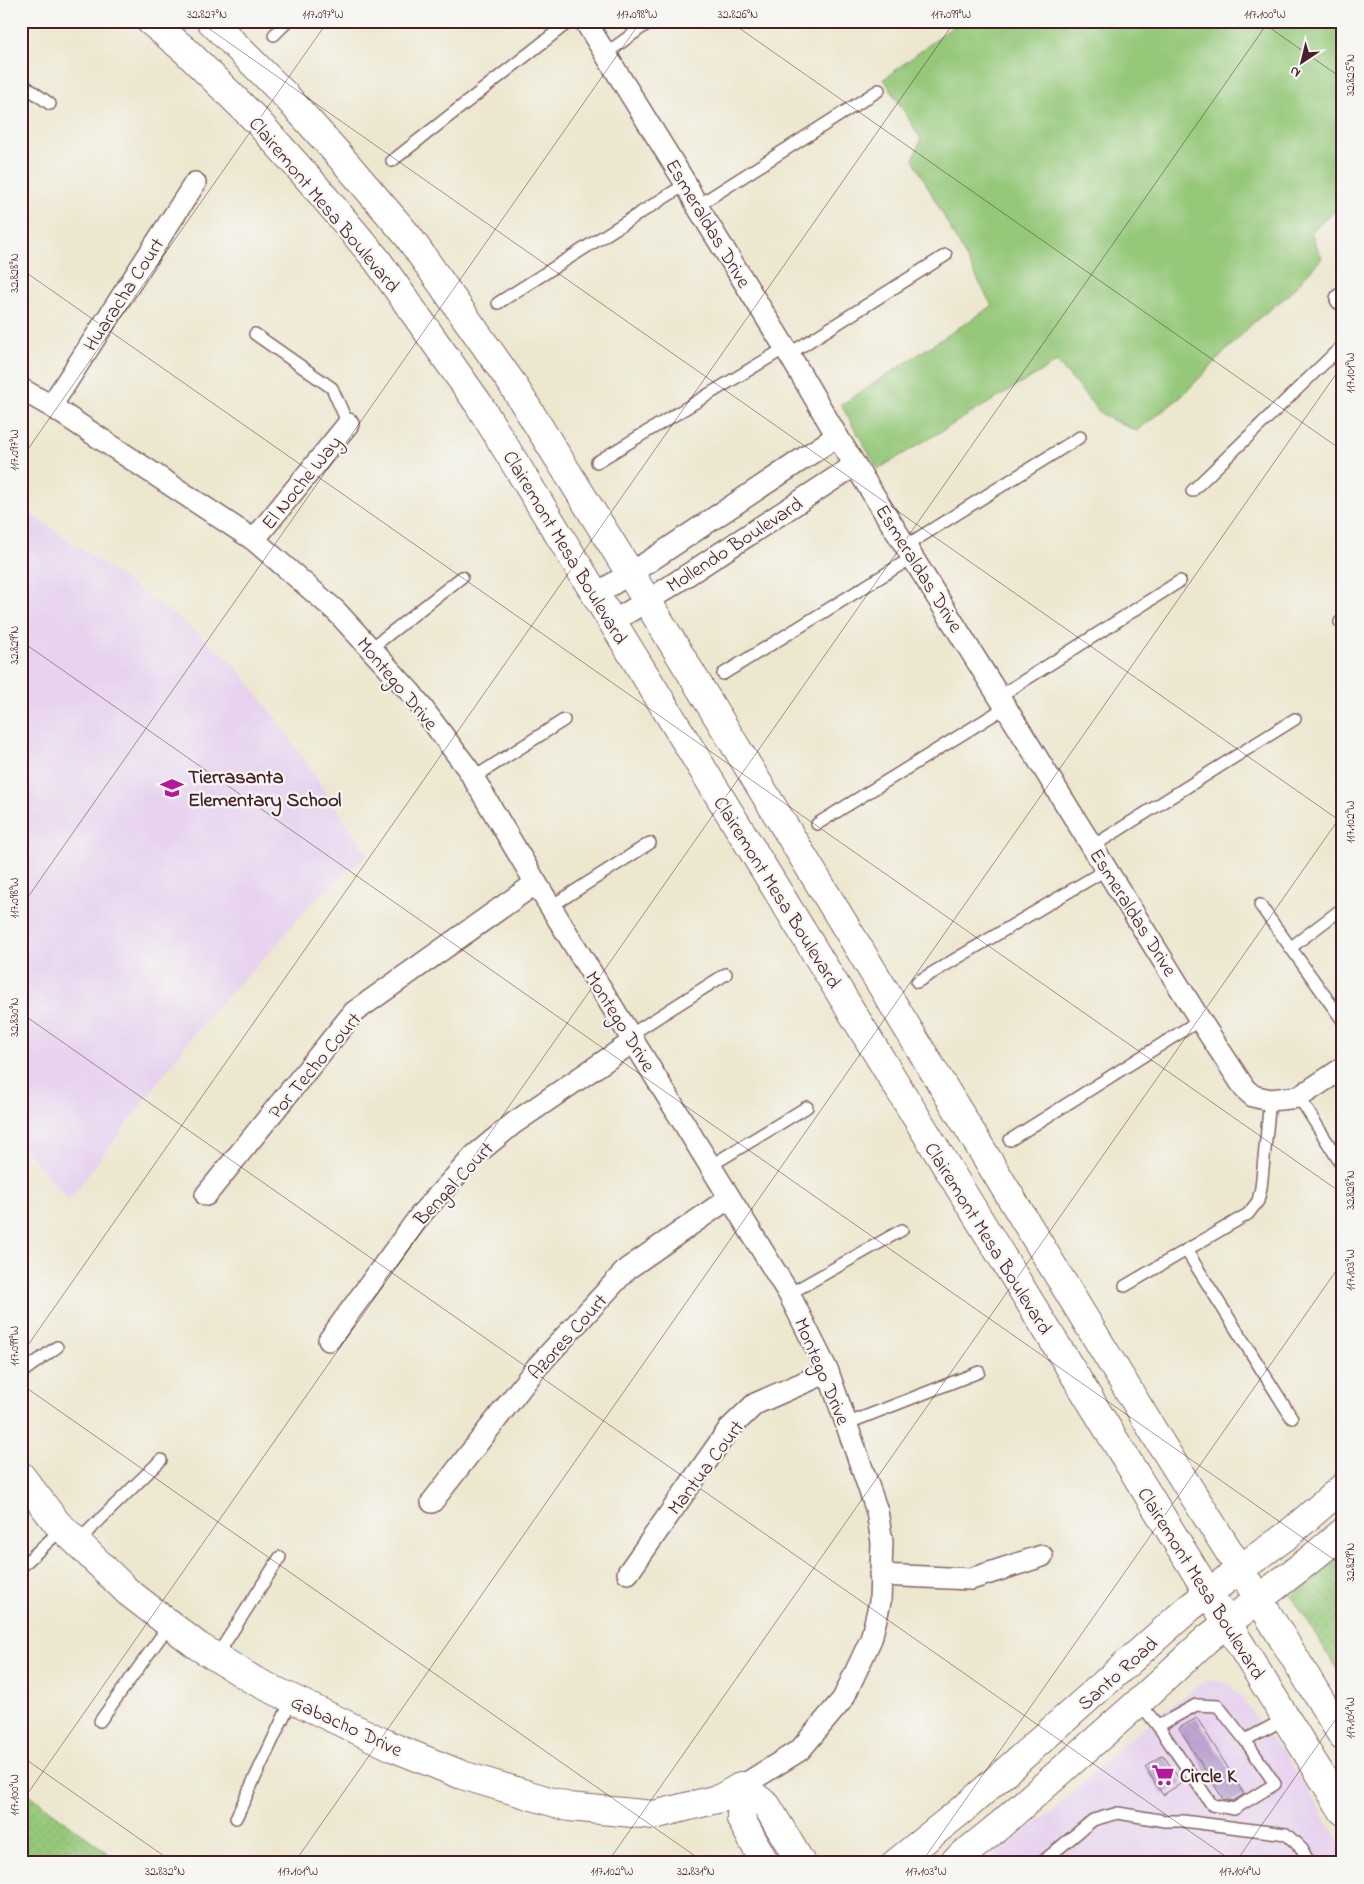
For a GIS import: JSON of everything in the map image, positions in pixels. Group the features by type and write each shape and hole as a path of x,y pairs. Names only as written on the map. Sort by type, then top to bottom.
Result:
{"main road":[{"name":"Clairemont Mesa Boulevard","path":"150,21 185,50 257,121 309,179 378,260 478,403 1343,1811"},
{"name":"Clairemont Mesa Boulevard","path":"211,21 285,95 408,236 511,382 647,600 1163,1447 1343,1737"},
{"name":"Gabacho Drive","path":"21,1476 70,1535 128,1592 216,1657 254,1682 412,1755 462,1775 569,1807 654,1815 721,1798 742,1786"},
{"name":"Santo Road","path":"896,1863 968,1805 1189,1608 1286,1537 1343,1487"},
{"name":"Santo Road","path":"953,1863 999,1826 1208,1638 1308,1562 1343,1532"},
{"path":"742,1786 741,1818 765,1863"},
{"path":"742,1786 767,1806 801,1863"}],"street":[{"name":"Esmeraldas Drive","path":"585,21 686,184 697,206 837,436 1200,1020 1245,1088 1254,1096 1270,1100"},
{"name":"Huaracha Court","path":"51,406 195,183"},
{"name":"Montego Drive","path":"21,389 51,406 254,540 336,611 411,693 473,778 789,1294 828,1372 877,1510 882,1542 880,1602 871,1639 843,1699 800,1750 742,1786"},
{"name":"El Noche Way","path":"254,540 348,424"},
{"name":"Mollendo Boulevard","path":"595,595 837,436"},
{"name":"Mollendo Boulevard","path":"612,622 855,465"},
{"name":"Por Techo Court","path":"206,1194 354,1012 536,883"},
{"name":"Bengal Court","path":"328,1340 422,1213 475,1155 514,1123 632,1038"},
{"path":"1270,1100 1299,1097 1343,1068"},
{"name":"Azores Court","path":"432,1502 537,1367 628,1269 729,1198"},
{"name":"Mantua Court","path":"628,1572 728,1429 756,1404 828,1372"},
{"path":"880,1575 971,1579 1042,1556"}],"lane":[{"path":"274,35 288,21"},
{"path":"392,161 570,21"},
{"path":"605,54 651,21"},
{"path":"21,83 50,104"},
{"path":"697,206 879,90"},
{"path":"498,302 686,184"},
{"path":"597,462 946,255"},
{"path":"254,334 332,388 348,424"},
{"path":"1192,491 1343,346"},
{"path":"723,674 1080,437"},
{"path":"370,649 462,577"},
{"path":"817,824 1003,701 1180,580"},
{"path":"1093,846 1295,719"},
{"path":"473,778 564,720"},
{"path":"550,906 650,843"},
{"path":"917,982 1107,869"},
{"path":"1260,905 1343,1021"},
{"path":"1290,948 1343,908"},
{"path":"632,1038 726,974"},
{"path":"1010,1140 1200,1020"},
{"path":"1299,1097 1343,1167"},
{"path":"1125,1286 1248,1214 1258,1202 1270,1100"},
{"path":"710,1166 808,1107"},
{"path":"789,1294 902,1230"},
{"path":"1186,1250 1292,1418"},
{"path":"21,1373 57,1347"},
{"path":"846,1424 979,1372"},
{"path":"21,1567 70,1535 161,1460"},
{"path":"216,1657 280,1557"},
{"path":"100,1721 170,1624"},
{"path":"236,1818 292,1699"},
{"path":"1139,1702 1158,1726 1212,1805 1234,1809 1275,1784 1246,1740 1218,1706 1196,1705 1158,1726"},
{"path":"1246,1740 1285,1718"},
{"path":"1041,1863 1093,1820 1118,1812 1165,1821 1183,1821 1286,1834 1302,1849 1309,1863"}],"shaded area":[{"name":"Tierrasanta Elementary School","path":"21,507 184,622 233,663 278,721 368,855 314,900 270,952 207,1017 69,1201 21,1145"},
{"path":"1206,1679 1230,1684 1290,1762 1343,1848 1343,1863 983,1863 1059,1806 1125,1742"}],"green space":[{"path":"960,21 1343,21 1343,204 1311,232 1322,258 1286,297 1254,322 1182,396 1137,431 1102,415 1057,362 878,469 841,405 992,306 913,159 921,139 884,79"},
{"path":"1343,1553 1343,1679 1292,1596"},
{"path":"21,1788 121,1863 21,1863"}],"building":[{"path":"1197,1718 1244,1794 1233,1801 1223,1799 1179,1728"},
{"name":"Circle K","path":"1163,1755 1182,1783 1163,1795 1145,1767"}],"place":[{"name":"Tierrasanta Elementary School","path":"172,788"},
{"name":"Circle K","path":"1163,1775"}]}
